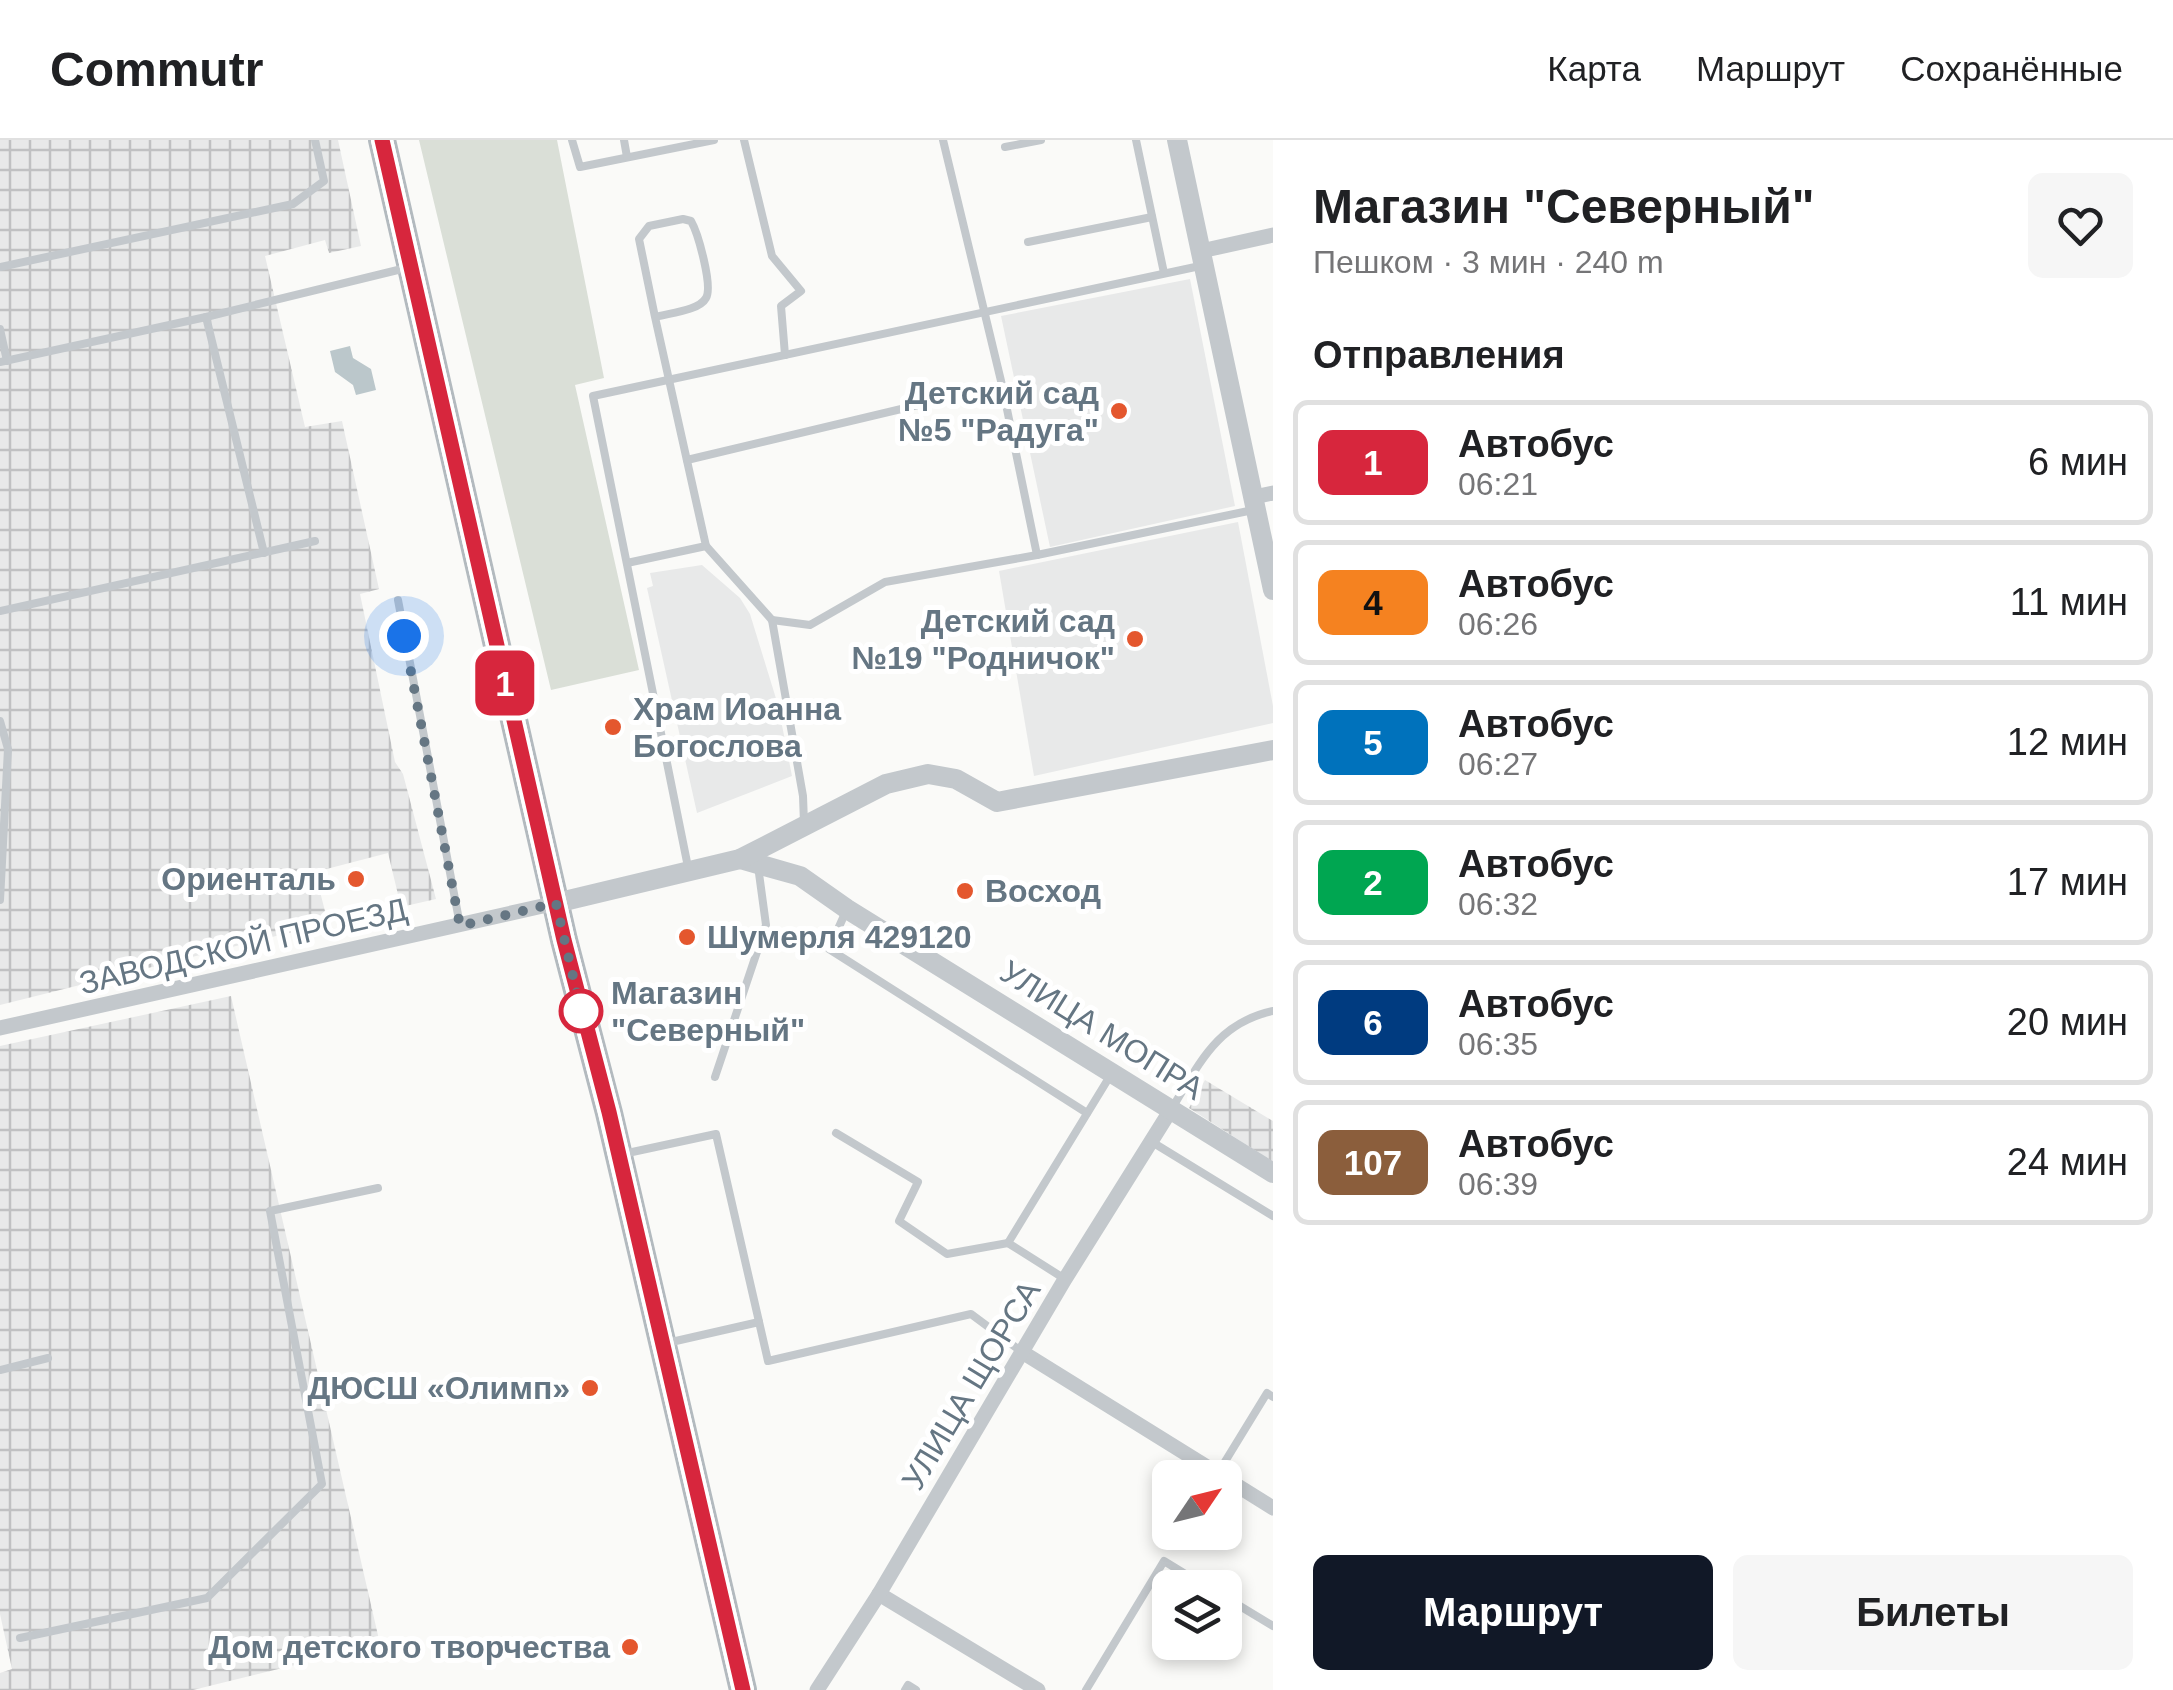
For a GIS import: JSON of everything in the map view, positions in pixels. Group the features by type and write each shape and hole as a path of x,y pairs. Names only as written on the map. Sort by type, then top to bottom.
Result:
{"main road":[{"path":"382,140 556,903 743,1690"}],"street":[{"path":"1177,140 1261,500 1273,590"},
{"path":"1202,258 1273,235"},
{"path":"556,903 689,871 749,862 804,824 886,784 928,774 956,779 997,802 1273,750"},
{"name":"УЛИЦА МОПРА","path":"749,862 800,876 848,910 1273,1173"},
{"name":"ЗАВОДСКОЙ ПРОЕЗД","path":"0,1028 556,903"},
{"name":"УЛИЦА ЩОРСА","path":"817,1690 880,1594 1065,1279 1172,1108"},
{"path":"1022,1352 1194,1460"},
{"path":"1242,1489 1273,1508"},
{"path":"880,1594 1038,1690"}],"lane":[{"path":"0,267 293,204 324,181 315,140"},
{"path":"572,140 580,167 714,140"},
{"path":"624,140 627,158"},
{"path":"744,140 772,256 802,291 781,306 786,355"},
{"path":"943,140 1002,385 1037,555"},
{"path":"1005,147 1041,140"},
{"path":"1136,140 1164,273"},
{"path":"1028,242 1152,216"},
{"path":"654,316 698,306 706,299 709,288 696,231 690,221 649,226 639,239 654,316 667,380 706,546 772,620 803,796 804,824"},
{"path":"689,871 594,396 1164,273 1202,258"},
{"path":"0,329 3,361 411,267"},
{"path":"206,317 264,553"},
{"path":"688,460 1002,385"},
{"path":"772,620 810,625 885,582 1037,555 1261,500"},
{"path":"0,611 315,541"},
{"path":"627,563 706,546"},
{"path":"398,600 460,926"},
{"path":"0,721 8,748 0,900"},
{"path":"715,1077 766,925 749,862"},
{"path":"848,910 829,949 1087,1113"},
{"path":"1172,1108 1213,1042 1250,1016 1273,1010"},
{"path":"1008,1243 1113,1072"},
{"path":"619,1156 716,1134 768,1361 970,1314 1022,1352"},
{"path":"836,1134 918,1182 899,1221 946,1254 1008,1243 1065,1279"},
{"path":"1152,1142 1273,1216"},
{"path":"20,1638 207,1598 322,1484 270,1211 378,1188"},
{"path":"662,1344 759,1322"},
{"path":"0,1370 48,1358"},
{"path":"1230,1460 1270,1396 1273,1382"},
{"path":"1159,1570 1164,1562 1178,1570"},
{"path":"1086,1690 1152,1582"},
{"path":"1242,1608 1273,1626"},
{"path":"905,1690 908,1685 916,1690"}],"shaded area":[{"path":"0,140 338,140 361,246 329,253 325,240 265,256 305,427 342,421 379,589 360,594 395,762 403,774 436,899 401,907 388,853 315,872 328,923 0,1005"},
{"path":"419,140 557,140 604,378 575,385 639,670 551,690"},
{"name":"Детский сад №5 \"Радуга\"","path":"1190,279 1235,506 1050,547 1001,316"},
{"path":"350,346 353,358 371,369 376,390 356,395 353,385 335,372 330,351"},
{"name":"Детский сад №19 \"Родничок\"","path":"1238,522 1273,723 1034,776 999,571"},
{"path":"702,565 740,598 750,614 778,705 792,776 697,813 647,588 653,586 650,573"},
{"path":"231,996 380,1644 193,1690 0,1690 0,1673 12,1669 0,1614 0,1046"},
{"path":"1205,1080 1273,1121 1273,1162 1189,1108"}],"bus line":[{"name":"1","path":"382,140 564,940 609,1112 743,1690"}],"place":[{"name":"Детский сад №5 \"Радуга\"","path":"1119,411"},
{"name":"Детский сад №19 \"Родничок\"","path":"1135,639"},
{"name":"Храм Иоанна Богослова","path":"613,727"},
{"name":"Ориенталь","path":"356,879"},
{"name":"Восход","path":"965,891"},
{"name":"Шумерля 429120","path":"687,937"},
{"name":"Магазин \"Северный\"","path":"581,1011"},
{"name":"ДЮСШ «Олимп»","path":"590,1388"},
{"name":"Дом детского творчества","path":"630,1647"}],"route":[{"path":"404,636 460,926 556,903 581,1011"}]}
